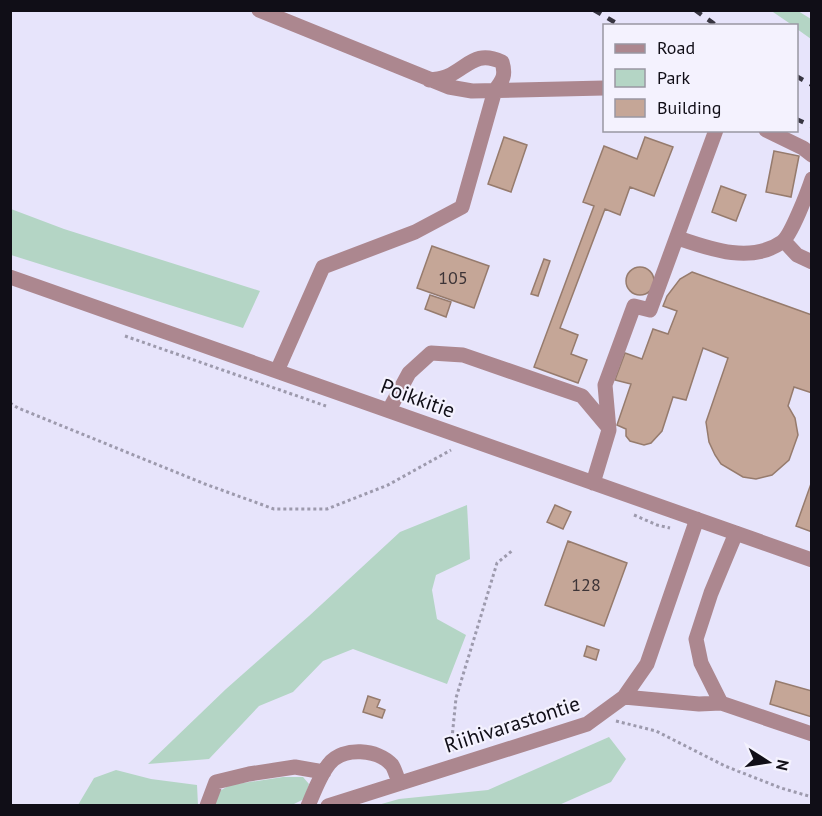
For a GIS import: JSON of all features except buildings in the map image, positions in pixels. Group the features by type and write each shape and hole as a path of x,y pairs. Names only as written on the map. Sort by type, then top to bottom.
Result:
{"street":[{"path":"259,10 449,87 472,91 603,88"},
{"path":"277,371 323,267 415,232 462,207 495,90 503,81 505,71 502,62 482,57 472,60 446,78 429,80"},
{"path":"593,483 609,430 605,385 634,306 650,310 716,132"},
{"path":"770,132 812,154"},
{"path":"678,238 715,251 758,253 784,241 812,179"},
{"path":"784,241 797,255 812,262"},
{"name":"Poikkitie","path":"10,277 812,560"},
{"path":"389,410 409,373 431,353 463,356 582,396 609,430"},
{"name":"Riihivarastontie","path":"328,806 587,724 624,697 646,664 697,519"},
{"path":"721,703 701,663 696,639 711,593 736,533"},
{"path":"624,697 699,704 721,703 812,734"},
{"path":"308,806 330,762 359,751 380,756 393,766 399,783"},
{"path":"207,806 216,782 295,766 324,772"}],"path":[{"path":"10,403 205,484 274,509 327,509 388,485 472,439"},
{"path":"457,765 452,738 456,698 497,563 513,550"},
{"path":"615,721 656,731 725,766 781,788 812,797"}],"green space":[{"path":"798,11 811,19 811,39 798,30 798,24 791,24 773,12"},
{"path":"11,209 64,229 260,291 243,328 11,255"},
{"path":"467,505 470,559 436,575 432,590 437,619 466,635 447,684 353,649 323,661 293,692 259,706 209,759 148,764 226,689 400,532"},
{"path":"609,737 626,759 611,782 559,805 378,805 399,799 488,790"},
{"path":"116,770 151,779 197,785 198,805 78,805 94,778"},
{"path":"283,777 303,777 309,784 304,799 292,805 212,806 218,792 230,785"}],"railway":[{"path":"594,10 618,24"},
{"path":"695,10 714,24"},
{"path":"798,77 812,85"},
{"path":"798,120 812,126"}]}
